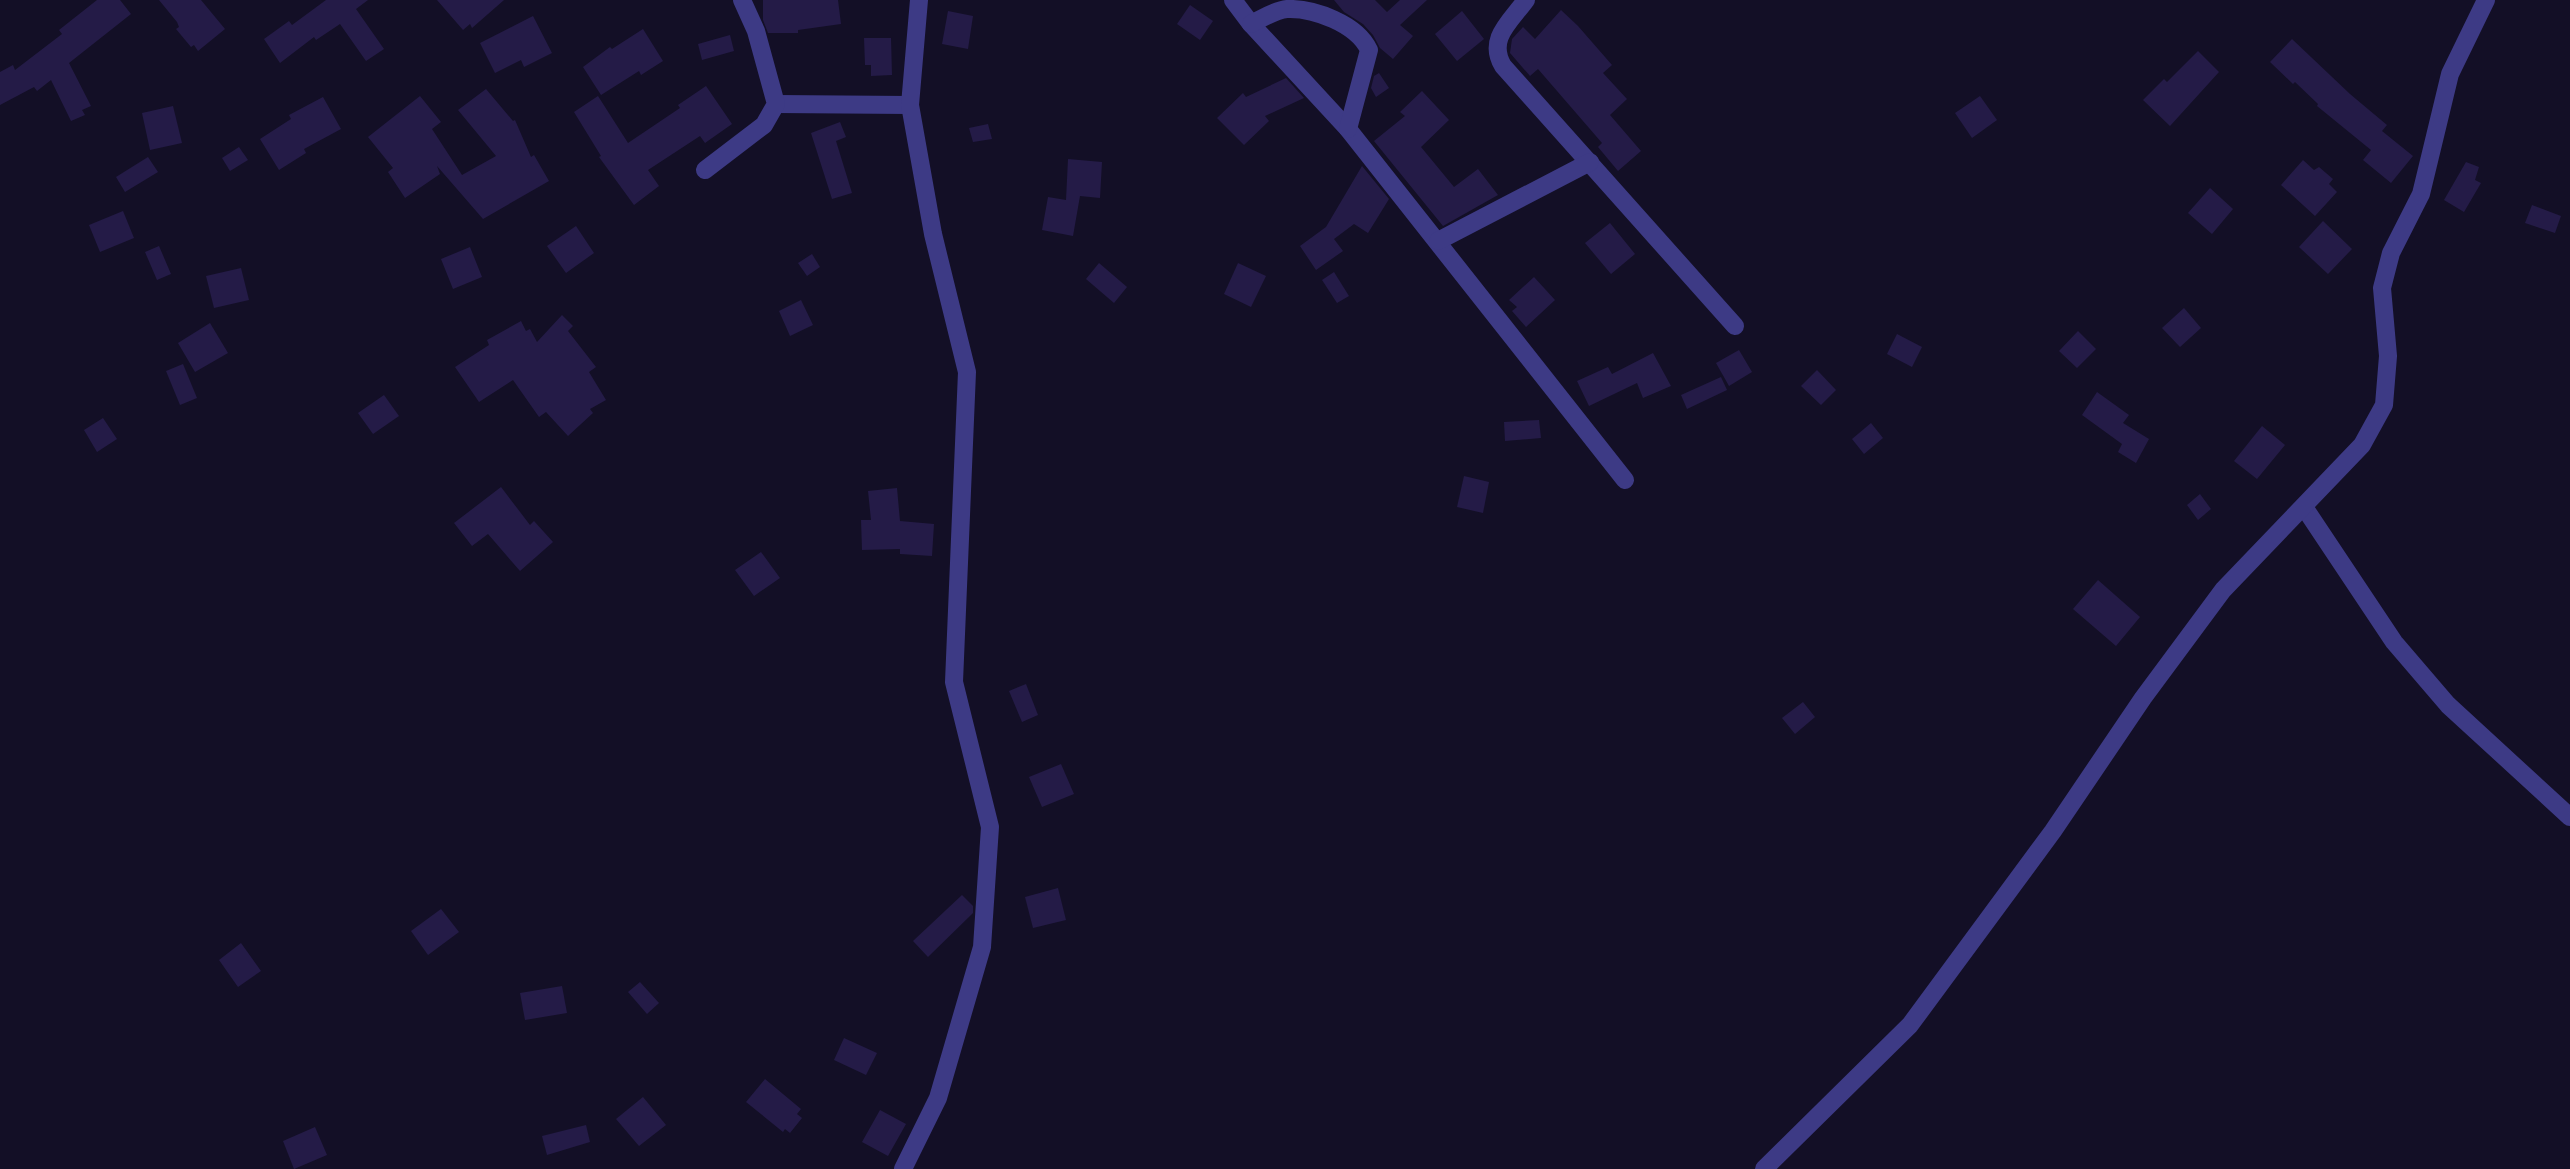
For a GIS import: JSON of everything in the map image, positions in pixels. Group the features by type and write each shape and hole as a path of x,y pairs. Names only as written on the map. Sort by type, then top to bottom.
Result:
{"street":[{"path":"705,170 764,125 776,104 757,31 742,0"},
{"path":"903,1169 938,1098 982,947 990,827 954,682 967,372 933,234 910,105 919,0"},
{"path":"1233,0 1251,24 1348,129 1625,480"},
{"path":"1526,0 1497,41 1496,54 1503,66 1735,326"},
{"path":"1764,1169 1910,1025 2053,831 2143,698 2223,590 2362,445 2384,405 2388,356 2382,288 2391,253 2421,194 2450,75 2486,0"},
{"path":"1251,24 1284,9 1303,10 1354,31 1364,40 1369,50 1348,129"},
{"path":"776,104 910,105"},
{"path":"1437,241 1590,162"},
{"path":"2304,507 2354,584 2403,652 2448,705 2570,817"}],"building":[{"path":"97,0 120,0 131,14 69,63 91,106 82,110 85,115 71,121 51,80 37,91 34,87 0,105 0,72 13,65 15,70 62,34 59,30"},
{"path":"159,0 201,0 225,29 198,51 194,45 191,47 176,29 179,27 177,22"},
{"path":"326,0 368,0 356,9 384,49 366,61 340,24 316,40 314,37 280,63 264,39 289,21 292,25"},
{"path":"437,0 504,0 472,28 470,24 463,30"},
{"path":"763,0 838,0 841,24 798,30 798,33 768,33 763,20"},
{"path":"1334,0 1375,0 1387,12 1400,0 1427,0 1400,25 1413,36 1393,59 1380,48 1363,24 1344,12"},
{"path":"1190,5 1213,21 1200,40 1177,24"},
{"path":"1561,10 1612,65 1603,73 1627,99 1610,115 1641,151 1618,171 1598,147 1602,143 1538,69 1530,76 1510,53 1512,39 1523,27 1535,39"},
{"path":"948,11 973,16 968,49 942,44"},
{"path":"1462,11 1484,39 1457,61 1435,34"},
{"path":"533,16 552,53 524,67 521,60 495,73 480,43"},
{"path":"643,29 663,61 641,75 639,71 601,95 583,67 610,47 612,49"},
{"path":"730,35 734,51 702,60 698,44"},
{"path":"864,38 891,38 892,75 871,76 871,65 865,65"},
{"path":"2292,39 2387,125 2382,131 2413,156 2391,183 2363,160 2371,150 2317,106 2295,82 2293,84 2270,62"},
{"path":"2198,51 2219,72 2170,126 2143,100 2164,79 2167,82"},
{"path":"1379,73 1389,88 1376,97 1371,88 1374,76"},
{"path":"1286,78 1304,98 1265,116 1269,121 1244,145 1217,118 1243,93 1246,97"},
{"path":"706,86 732,124 705,143 700,136 648,170 659,186 634,205 599,157 601,156 574,112 598,96 628,143 680,108 678,105"},
{"path":"486,89 513,121 515,120 531,157 534,155 549,181 483,219 437,166 440,174 405,198 388,172 393,168 368,137 420,96 441,122 432,129 462,175 496,156 458,110"},
{"path":"1422,91 1449,120 1421,147 1454,187 1478,169 1498,195 1443,226 1374,141 1405,116 1400,112"},
{"path":"1980,96 1997,120 1972,138 1955,113"},
{"path":"323,97 341,129 304,149 306,153 279,170 260,139 291,119 289,115"},
{"path":"173,106 182,143 150,150 142,113"},
{"path":"840,122 846,137 836,141 852,193 832,199 811,133"},
{"path":"988,124 992,139 973,142 969,128"},
{"path":"239,147 248,160 230,171 222,158"},
{"path":"148,157 158,172 125,192 116,177"},
{"path":"1068,159 1102,162 1100,198 1080,196 1073,236 1042,230 1048,197 1066,200"},
{"path":"2303,160 2314,170 2319,167 2333,179 2329,184 2337,192 2315,216 2281,185"},
{"path":"2466,162 2479,167 2475,180 2481,183 2464,212 2444,200"},
{"path":"1362,166 1389,199 1368,233 1354,224 1334,239 1343,251 1316,270 1300,246 1326,227"},
{"path":"2210,188 2233,209 2212,234 2188,213"},
{"path":"2532,205 2561,216 2555,233 2525,223"},
{"path":"123,211 134,238 100,252 89,225"},
{"path":"2323,221 2352,249 2328,274 2299,247"},
{"path":"1610,223 1635,254 1611,274 1585,243"},
{"path":"576,226 594,253 566,273 547,246"},
{"path":"159,246 171,274 157,280 145,252"},
{"path":"470,247 482,277 453,289 441,259"},
{"path":"812,254 820,267 807,276 798,263"},
{"path":"1099,263 1127,287 1114,303 1086,279"},
{"path":"1238,263 1266,276 1251,307 1224,294"},
{"path":"241,268 249,300 214,308 206,276"},
{"path":"1334,272 1349,296 1337,303 1322,280"},
{"path":"1534,277 1555,300 1526,327 1512,311 1517,307 1509,300"},
{"path":"801,300 813,325 790,336 779,311"},
{"path":"2184,308 2201,328 2180,347 2162,328"},
{"path":"562,315 573,326 568,331 596,367 589,372 606,400 590,409 593,413 568,436 546,412 539,417 513,380 479,402 455,367 489,345 487,340 521,321 526,331 530,329 537,342"},
{"path":"210,323 228,353 195,372 178,343"},
{"path":"2078,331 2096,349 2077,368 2059,351"},
{"path":"1897,334 1922,347 1912,367 1887,354"},
{"path":"1739,350 1752,372 1729,386 1716,363"},
{"path":"1653,353 1671,386 1643,398 1637,383 1589,406 1577,381 1608,367 1612,374"},
{"path":"183,364 197,398 180,405 166,371"},
{"path":"1817,370 1836,390 1821,405 1801,386"},
{"path":"1721,377 1727,390 1687,409 1681,395"},
{"path":"2097,392 2129,415 2123,423 2149,439 2136,463 2118,452 2122,444 2082,415"},
{"path":"384,395 399,416 373,434 358,413"},
{"path":"103,418 117,439 97,452 84,430"},
{"path":"1539,420 1541,438 1505,441 1504,422"},
{"path":"1871,423 1883,438 1864,454 1852,439"},
{"path":"2262,426 2285,445 2257,479 2234,461"},
{"path":"1464,476 1489,482 1483,513 1457,507"},
{"path":"501,487 530,525 534,521 553,542 520,571 488,534 472,546 454,523"},
{"path":"897,488 900,521 934,524 932,556 900,554 900,549 862,550 861,520 871,520 868,491"},
{"path":"2200,494 2211,509 2198,520 2187,505"},
{"path":"761,552 780,578 754,596 735,570"},
{"path":"2098,580 2140,617 2116,646 2073,609"},
{"path":"1026,684 1038,715 1022,722 1009,691"},
{"path":"1803,702 1815,717 1795,734 1782,718"},
{"path":"1061,764 1074,794 1042,807 1029,777"},
{"path":"1058,888 1066,920 1033,928 1025,897"},
{"path":"962,895 973,906 973,913 928,957 913,941"},
{"path":"441,909 459,932 428,955 411,931"},
{"path":"241,943 261,971 238,987 219,960"},
{"path":"640,982 659,1003 647,1014 628,992"},
{"path":"562,986 567,1013 525,1020 520,993"},
{"path":"844,1038 877,1053 866,1075 834,1060"},
{"path":"765,1079 801,1109 797,1114 802,1118 790,1133 785,1129 783,1132 746,1102"},
{"path":"643,1097 666,1125 639,1146 616,1119"},
{"path":"880,1110 906,1124 888,1156 862,1142"},
{"path":"586,1125 590,1142 547,1155 542,1136"},
{"path":"315,1127 327,1155 294,1169 283,1141"}]}
